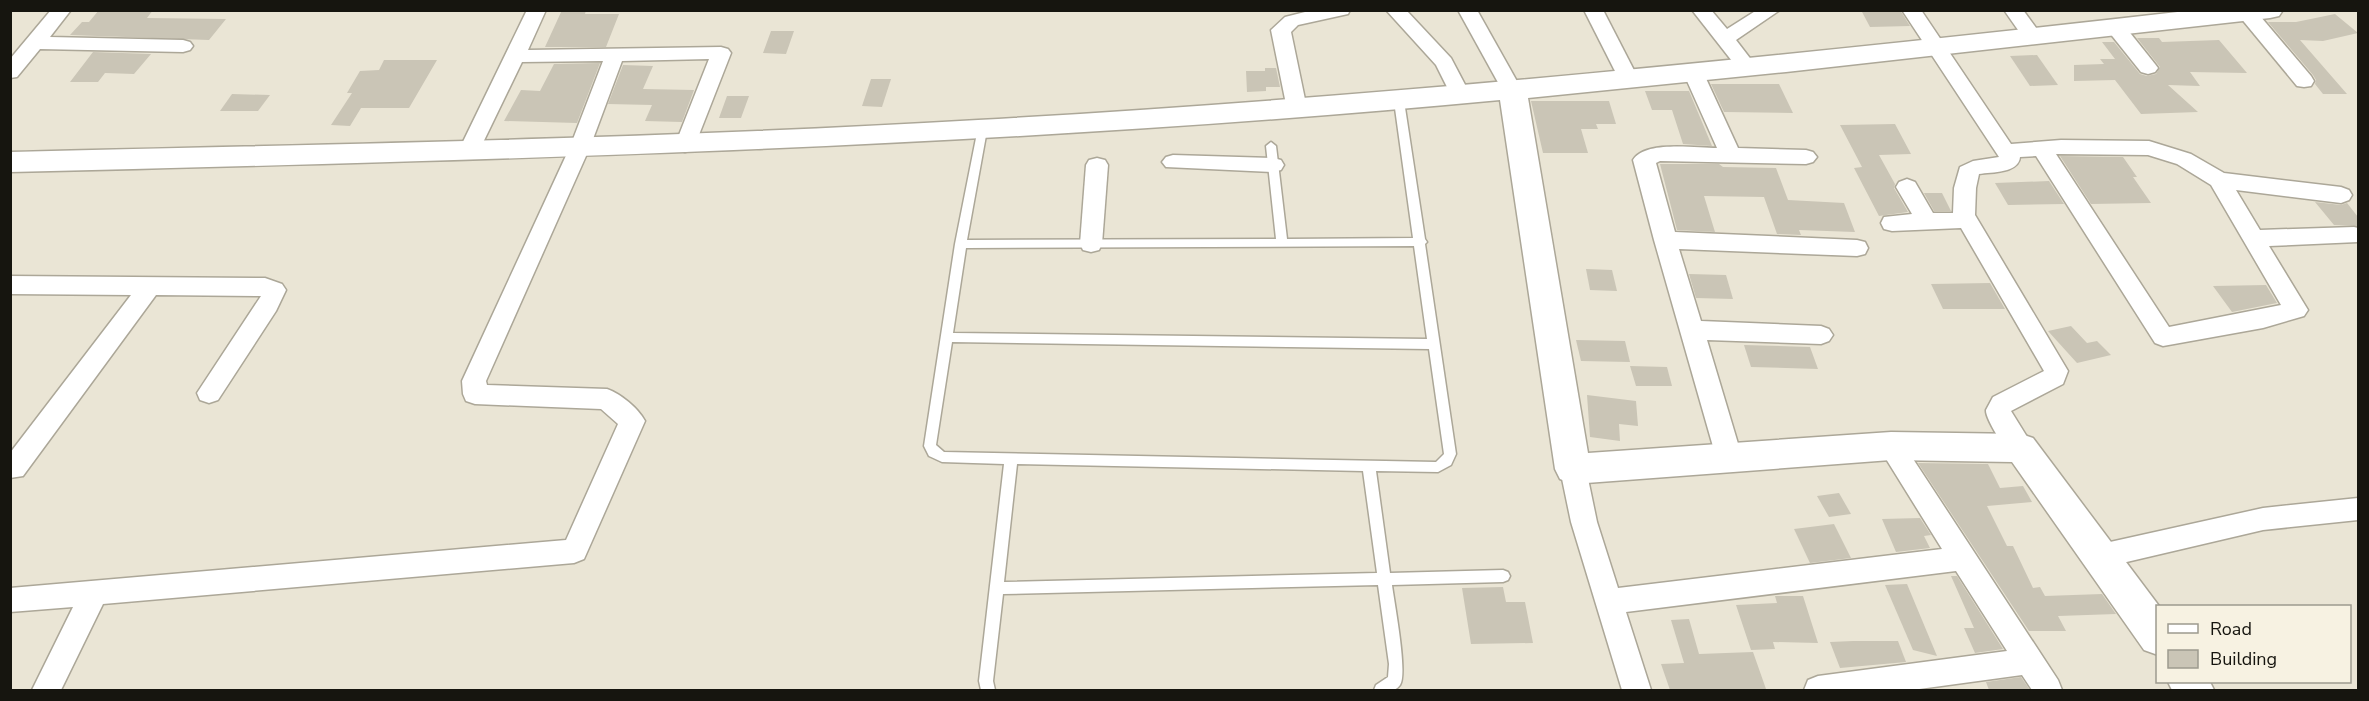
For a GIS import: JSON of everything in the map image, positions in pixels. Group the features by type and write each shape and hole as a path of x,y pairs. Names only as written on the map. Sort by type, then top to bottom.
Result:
{"street":[{"path":"10,72 62,10"},
{"path":"470,150 537,10"},
{"path":"1297,109 1281,30 1292,21 1341,10"},
{"path":"1467,10 1513,92 1584,522 1636,690"},
{"path":"1593,10 1628,78"},
{"path":"1701,10 1746,66"},
{"path":"1724,39 1771,10"},
{"path":"1911,10 2011,159 2006,163 1973,168 1968,172 1964,214 2056,370 2054,377 2002,404 1998,415 2101,556 2156,637"},
{"path":"2013,10 2032,36"},
{"path":"1397,11 1444,63 1461,96"},
{"path":"10,162 685,145 982,130 1297,109 1513,92 1628,78 1935,48 2122,22 2259,12 2304,81"},
{"path":"2122,22 2148,68"},
{"path":"32,43 183,46"},
{"path":"515,56 721,53 685,145"},
{"path":"10,600 574,551 632,421 607,399 475,394 474,381 580,147 615,54"},
{"path":"1694,72 1731,156"},
{"path":"2007,151 2042,148 2149,148 2184,159 2219,180 2341,195"},
{"path":"2042,148 2163,337 2263,319 2296,310 2219,180"},
{"path":"1730,457 1665,240 1644,160 1658,154 1806,157"},
{"path":"1173,162 1272,156"},
{"path":"1091,244 1097,165"},
{"path":"1907,187 1927,222"},
{"path":"1892,223 1966,220"},
{"path":"2253,238 2354,235"},
{"path":"1665,240 1857,248"},
{"path":"10,285 265,287 274,290 268,305 209,393"},
{"path":"14,468 150,286"},
{"path":"1692,330 1821,335"},
{"path":"1574,469 1891,446 2022,448"},
{"path":"1891,446 2048,690"},
{"path":"2101,556 2263,519 2358,509"},
{"path":"1608,602 1964,558"},
{"path":"46,690 95,592"},
{"path":"1818,690 1949,682 2029,661"}],"lane":[{"path":"982,130 946,337 930,446 934,452 942,457 1438,467 1446,461 1450,454 1400,101"},
{"path":"1272,156 1282,243"},
{"path":"961,244 1421,242"},
{"path":"946,337 1435,344"},
{"path":"988,690 986,681 995,588 1011,458"},
{"path":"1369,465 1396,663 1395,681 1381,690"},
{"path":"995,588 1384,577 1503,576"}],"building":[{"path":"99,10 153,10 147,18 226,19 209,40 70,35 82,22 89,22"},
{"path":"562,10 586,10 585,14 619,14 606,47 545,47"},
{"path":"1861,10 1900,10 1910,26 1870,27"},
{"path":"2335,14 2358,33 2323,41 2300,40 2347,94 2323,94 2315,84 2316,80 2313,75 2268,22 2296,22"},
{"path":"771,31 794,31 786,54 763,53"},
{"path":"2137,38 2159,38 2162,42 2219,40 2247,73 2190,72 2200,86 2168,85 2198,112 2141,114 2115,80 2074,81 2074,65 2104,64 2100,59 2115,59 2102,42 2114,42 2140,74 2147,76 2156,74 2160,67"},
{"path":"93,52 151,54 134,74 105,73 98,82 70,82"},
{"path":"2037,55 2058,85 2030,86 2010,56"},
{"path":"384,60 437,60 409,108 361,108 350,126 331,125 352,93 347,93 360,71 379,70"},
{"path":"600,63 577,123 504,121 521,90 540,91 554,64"},
{"path":"623,65 653,66 643,89 694,90 682,122 645,121 652,105 608,104"},
{"path":"1265,68 1276,68 1280,87 1266,87 1266,91 1247,92 1246,71 1265,71"},
{"path":"871,79 891,79 882,107 862,106"},
{"path":"1711,84 1779,84 1793,113 1724,112"},
{"path":"1645,91 1689,91 1712,146 1683,144 1672,110 1652,110"},
{"path":"232,94 270,95 258,111 220,111"},
{"path":"727,96 749,96 741,118 719,118"},
{"path":"1531,101 1609,101 1616,124 1596,124 1598,129 1581,129 1588,153 1543,153"},
{"path":"1895,124 1911,154 1879,155 1908,212 1879,216 1854,168 1862,167 1840,125"},
{"path":"2060,156 2123,157 2137,177 2133,177 2151,203 2091,204"},
{"path":"1660,164 1719,164 1723,167 1776,168 1788,200 1844,203 1855,232 1799,230 1801,235 1777,234 1764,197 1704,196 1715,232 1677,230"},
{"path":"2049,181 2064,204 2008,205 1995,183"},
{"path":"1924,193 1942,193 1951,211 1934,211"},
{"path":"2315,202 2341,205 2347,203 2358,217 2358,226 2334,225"},
{"path":"1586,269 1612,270 1617,291 1590,290"},
{"path":"1689,274 1726,275 1733,299 1696,298"},
{"path":"1990,283 2005,309 1943,309 1931,284"},
{"path":"2266,285 2277,303 2232,312 2213,286"},
{"path":"2071,326 2087,343 2097,341 2111,355 2077,363 2048,331"},
{"path":"1576,340 1625,341 1630,362 1581,361"},
{"path":"1744,345 1810,347 1818,369 1751,367"},
{"path":"1630,366 1667,367 1672,386 1636,386"},
{"path":"1587,395 1636,401 1638,426 1619,424 1620,441 1590,437"},
{"path":"1918,463 1988,464 2000,488 2023,486 2032,502 1987,506 2007,546 2013,546 2033,588 2040,587 2045,596 2102,594 2116,614 2058,616 2066,631 2029,631"},
{"path":"1839,493 1851,514 1829,517 1817,496"},
{"path":"1920,518 1931,535 1924,536 1930,548 1896,552 1882,519"},
{"path":"1834,524 1851,558 1810,563 1794,529"},
{"path":"1951,576 1957,576 2003,649 1975,653 1964,628 1974,628"},
{"path":"1907,584 1937,656 1913,650 1885,585"},
{"path":"1503,587 1506,602 1525,602 1533,643 1471,644 1462,588"},
{"path":"1775,596 1803,596 1818,643 1773,642 1775,649 1751,650 1736,605 1777,603"},
{"path":"1689,619 1699,654 1753,652 1766,689 1670,690 1661,664 1684,663 1671,620"},
{"path":"1898,641 1906,662 1840,668 1830,642"},
{"path":"2021,677 2030,690 1989,690 1986,682"}]}
